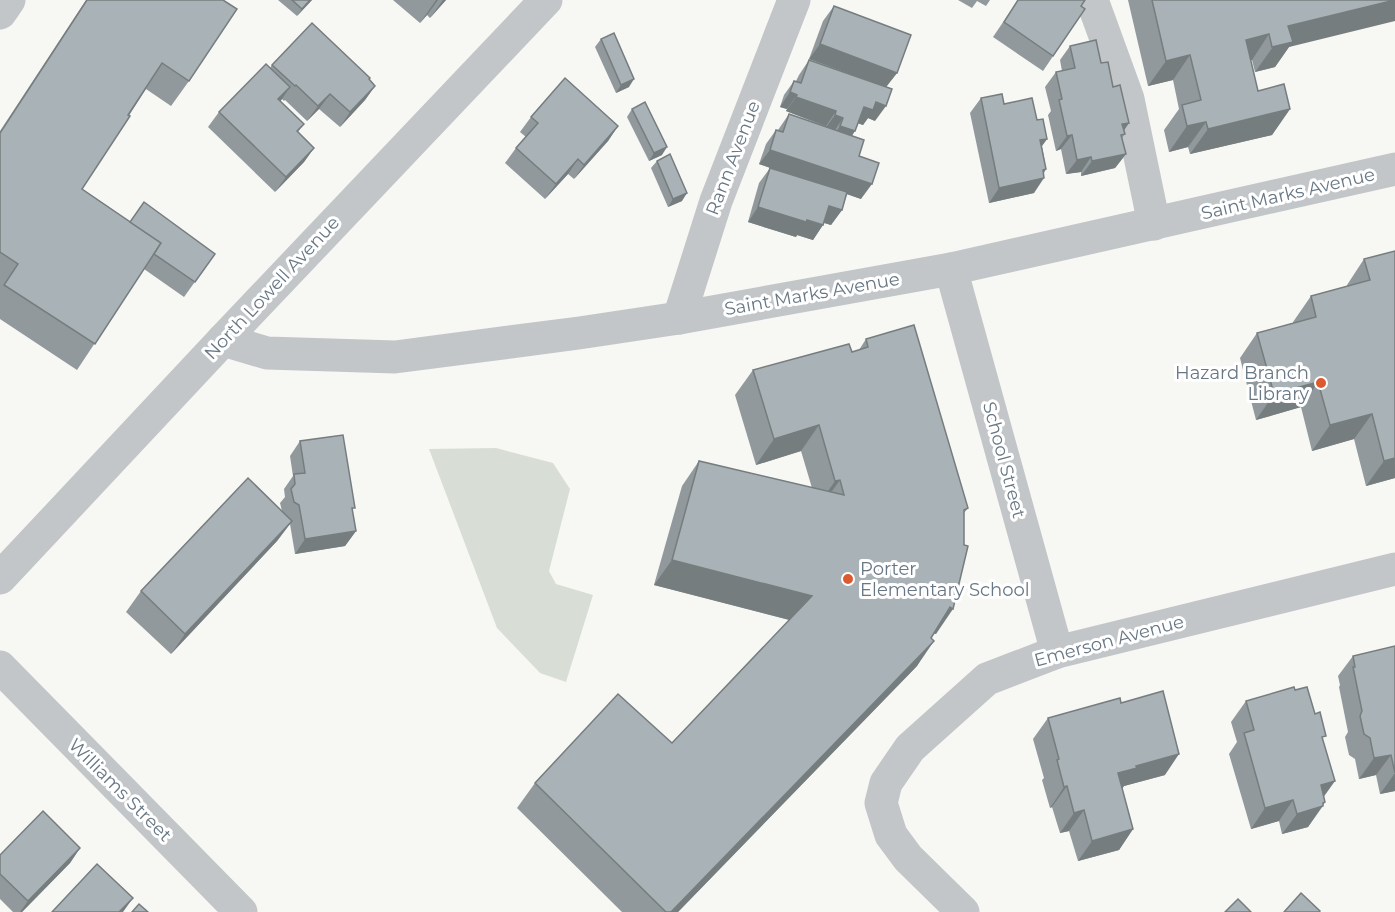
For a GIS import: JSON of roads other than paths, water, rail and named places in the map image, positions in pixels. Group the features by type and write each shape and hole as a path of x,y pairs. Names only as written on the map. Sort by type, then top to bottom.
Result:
{"street":[{"path":"0,13 9,0"},
{"name":"North Lowell Avenue","path":"0,578 546,0"},
{"name":"Rann Avenue","path":"679,318 716,201 794,0"},
{"path":"1092,0 1128,99 1154,224"},
{"name":"Saint Marks Avenue","path":"223,340 267,353 395,357 679,318 951,269 1395,170"},
{"name":"School Street","path":"951,269 1057,652"},
{"name":"Emerson Avenue","path":"963,912 908,858 891,835 881,803 886,783 910,748 987,679 1057,652 1395,569"},
{"name":"Williams Street","path":"0,667 241,912"}],"place":[{"name":"Hazard Branch Library","path":"1321,383"},
{"name":"Porter Elementary School","path":"848,579"}]}
